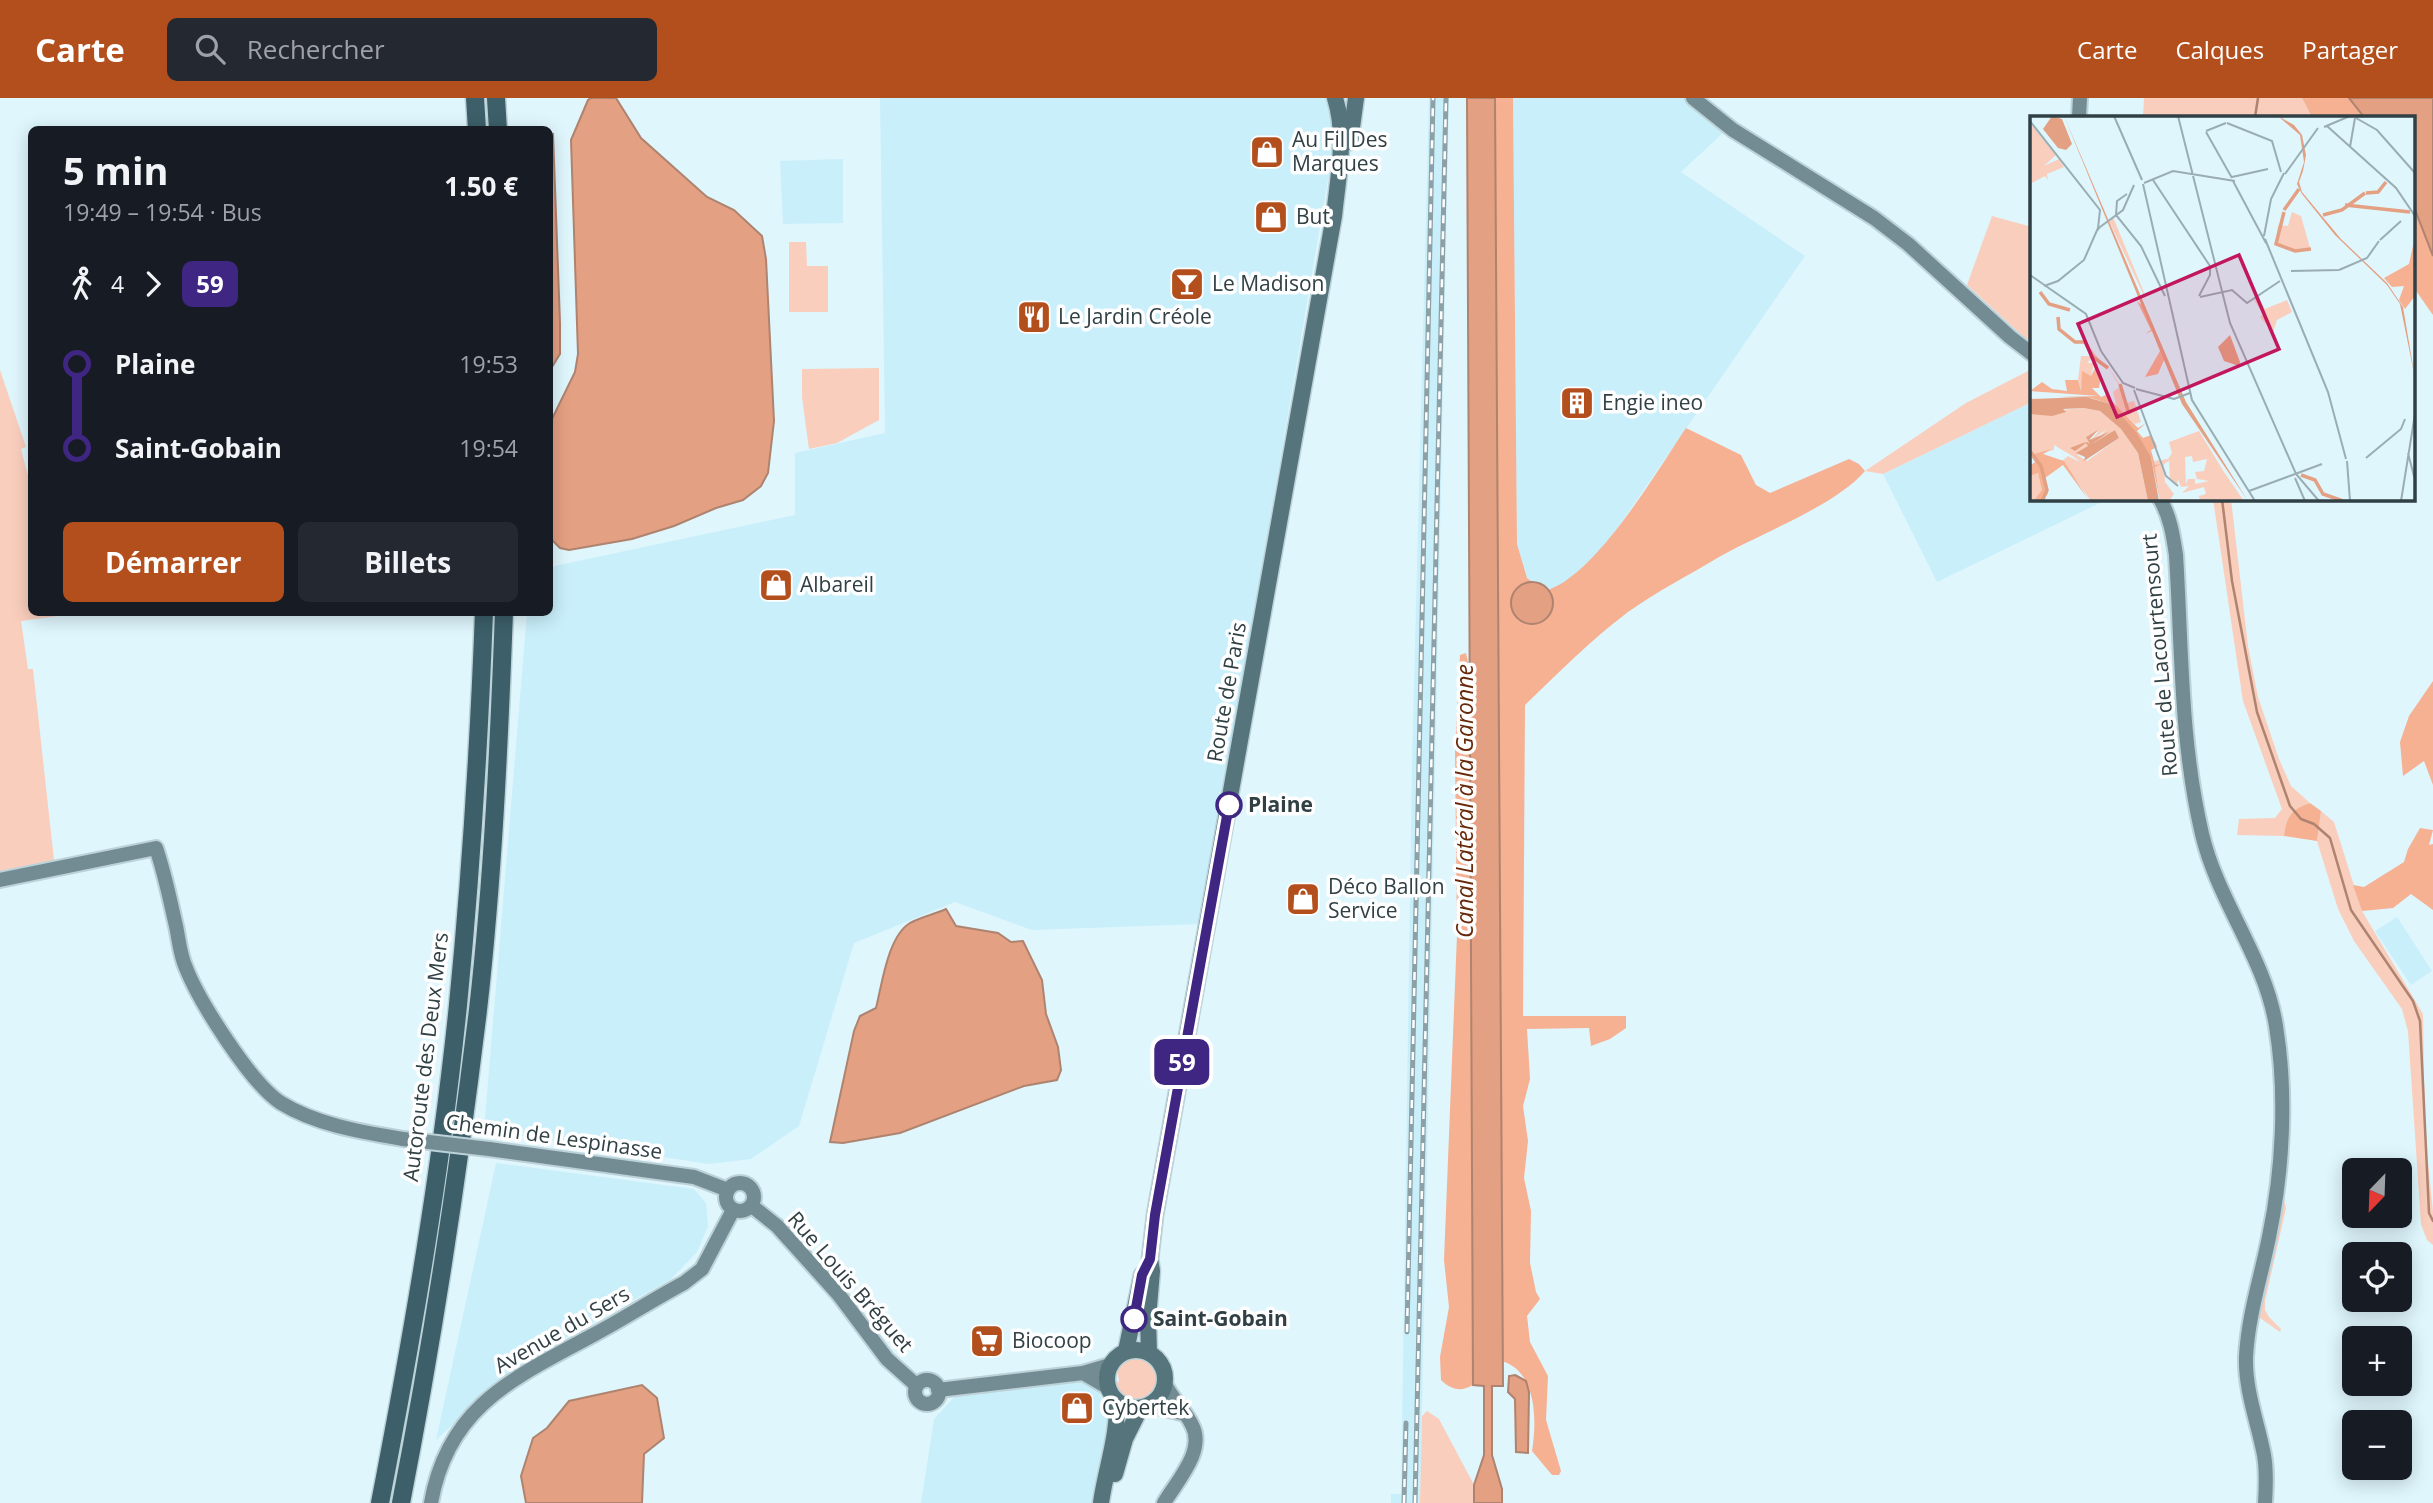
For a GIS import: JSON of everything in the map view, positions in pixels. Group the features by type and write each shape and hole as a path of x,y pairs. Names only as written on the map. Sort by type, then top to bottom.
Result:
{"highway":[{"path":"475,98 477,126"},
{"path":"496,98 498,126"},
{"name":"Autoroute des Deux Mers","path":"380,1503 426,1247 458,1006 474,804 484,616"},
{"name":"Autoroute des Deux Mers","path":"401,1503 447,1250 478,1008 493,845 504,616"}],"main road":[{"name":"Route de Paris","path":"1149,1353 1148,1318 1152,1271 1150,1259 1155,1215 1334,216 1342,137 1337,98 1350,98"},
{"name":"Route de Paris","path":"1334,216 1342,187 1356,98"},
{"name":"Route de Paris","path":"1126,1351 1142,1275 1150,1259"},
{"path":"1138,1350 1155,1357 1164,1369 1165,1384 1160,1396 1145,1407 1125,1439 1103,1503 1103,1482 1117,1421 1107,1375 1117,1356 1126,1351 1138,1350"},
{"path":"1112,1394 1127,1408 1145,1407"}],"street":[{"path":"1693,98 1733,130 1874,218 1938,269 2010,337 2030,350"},
{"path":"2079,116 2080,98"},
{"name":"Route de Lacourtensourt","path":"2161,500 2172,528 2176,555 2183,722 2202,835 2222,889 2263,974 2273,1007 2278,1040 2281,1120 2279,1163 2269,1236 2249,1324 2246,1359 2251,1401 2264,1456 2265,1503"},
{"name":"Chemin de Lespinasse","path":"0,880 156,848 185,967 209,1012 239,1058 257,1079 283,1104 318,1119 353,1130 403,1139 694,1177 728,1190"},
{"path":"739,1183 749,1186 755,1197 752,1206 741,1212 733,1210 726,1200 728,1190 739,1183"},
{"name":"Rue Louis Bréguet","path":"752,1206 777,1226 839,1295 887,1359 916,1385 916,1397 926,1404 935,1400 938,1390 1083,1373 1110,1365"},
{"name":"Avenue du Sers","path":"431,1503 448,1447 478,1407 514,1378 636,1312 694,1276 708,1259 733,1210"},
{"path":"1083,1373 1112,1394"},
{"path":"1164,1503 1188,1466 1195,1435 1194,1428 1165,1384"},
{"path":"1145,1407 1185,1415"}],"shaded area":[{"path":"616,98 641,138 707,197 734,210 762,236 766,259 774,421 768,473 761,486 743,500 632,539 569,550 560,548 553,541 553,417 575,372 578,354 571,140 588,100"},
{"path":"880,98 1342,98 1201,924 1032,930 955,902 854,943 799,1126 751,1159 709,1164 484,1130 527,616 553,616 553,566 795,515 795,453 885,433"},
{"path":"1429,98 1449,98 1420,1503 1391,1503 1391,1494 1401,1494 1412,763"},
{"path":"1467,98 1495,98 1503,1386 1492,1386 1492,1455 1502,1489 1502,1503 1474,1503 1474,1485 1484,1455 1484,1386 1473,1385"},
{"path":"1495,98 1513,98 1517,544 1527,578 1544,591 1563,582 1583,567 1623,521 1686,428 1741,455 1756,485 1770,493 1849,459 1865,471 1852,484 1817,507 1719,557 1628,612 1588,645 1525,705 1523,1016 1626,1016 1626,1028 1610,1039 1591,1046 1589,1028 1527,1029 1530,1079 1523,1106 1528,1141 1524,1178 1531,1211 1530,1263 1540,1299 1527,1316 1530,1342 1548,1376 1546,1420 1561,1471 1559,1475 1552,1475 1532,1451 1534,1412 1528,1386 1513,1366 1501,1361"},
{"path":"1513,98 1683,98 1725,131 1681,172 1805,256 1605,546 1563,585 1544,591 1527,578 1517,544"},
{"path":"2144,98 2302,98 2311,116 2143,116"},
{"path":"2302,98 2349,98 2363,116 2311,116"},
{"path":"2349,98 2433,98 2433,256 2416,212 2416,116 2363,116"},
{"path":"553,134 560,323 560,354 553,365"},
{"path":"843,159 843,223 783,224 780,161"},
{"path":"2416,212 2433,256 2433,315 2416,291"},
{"path":"1992,216 2030,226 2030,339 2025,338 1967,285"},
{"path":"789,242 806,242 807,266 828,266 828,312 789,312"},
{"path":"879,368 879,420 837,443 809,449 802,397 802,369"},
{"path":"0,370 26,447 21,449 28,476 28,616 57,616 21,621 28,669 33,669 54,860 0,871"},
{"path":"2028,371 2030,373 2030,403 1883,474 1865,471 1966,403"},
{"path":"2030,403 2030,500 2106,500 1937,582 1883,474"},
{"path":"2213,500 2231,500 2248,646 2258,697 2291,786 2310,803 2291,814 2284,836 2237,835 2239,819 2275,818 2282,809 2243,701"},
{"path":"1532,582 1547,588 1553,603 1547,618 1532,624 1517,618 1511,603 1517,588"},
{"path":"1466,653 1469,667 1473,1385 1460,1389 1452,1388 1441,1380 1440,1357 1449,1307 1444,1260 1457,935 1455,750 1460,655"},
{"path":"2433,681 2433,785 2424,761 2403,776 2400,742 2409,716"},
{"path":"2310,803 2321,811 2317,841 2284,836 2291,814"},
{"path":"2321,811 2334,822 2362,911 2423,1014 2425,1132 2433,1212 2433,1245 2427,1240 2421,1224 2408,1031 2402,1009 2354,941 2338,909 2317,841"},
{"path":"2420,828 2433,830 2429,845 2433,844 2433,910 2411,894 2393,908 2362,911 2353,885 2364,887 2404,862"},
{"path":"946,909 956,926 998,933 1011,942 1023,941 1042,980 1046,1014 1058,1047 1061,1070 1057,1080 1024,1086 900,1133 843,1143 830,1142 854,1031 860,1016 876,1008 887,961 896,938 910,923"},
{"path":"2397,917 2432,971 2411,985 2375,931"},
{"path":"496,1163 694,1189 706,1203 708,1226 697,1252 671,1279 517,1365 436,1440"},
{"path":"2282,1192 2286,1208 2265,1301 2265,1310 2281,1329 2280,1332 2260,1318 2258,1313"},
{"path":"1131,1358 1147,1361 1157,1375 1154,1391 1141,1400 1125,1397 1115,1384 1119,1381 1117,1369"},
{"path":"1515,1375 1526,1381 1529,1392 1528,1453 1516,1452 1515,1399 1508,1392 1509,1376"},
{"path":"1078,1378 1097,1389 1109,1414 1093,1503 921,1503 934,1419 958,1393"},
{"path":"642,1385 657,1398 664,1438 644,1454 642,1503 526,1503 521,1476 533,1438 547,1428 569,1401"},
{"path":"1427,1411 1439,1419 1474,1485 1474,1503 1420,1503 1422,1416"}],"waterway":[{"path":"2255,116 2258,98"},
{"path":"2222,500 2232,581 2257,712 2290,806 2301,819 2314,824 2330,838 2351,910 2413,1001 2420,1021 2429,1213 2433,1221"}],"railway":[{"path":"1407,1332 1433,98"},
{"path":"1415,1503 1446,98"},
{"path":"1404,1503 1406,1423"}],"bus line":[{"name":"59","path":"1134,1319 1142,1275 1150,1259 1180,1071 1229,805"}],"place":[{"name":"Au Fil Des Marques","path":"1267,152"},
{"name":"But","path":"1271,217"},
{"name":"Le Madison","path":"1187,284"},
{"name":"Le Jardin Créole","path":"1034,317"},
{"name":"Engie ineo","path":"1577,403"},
{"name":"Albareil","path":"776,585"},
{"name":"Plaine","path":"1229,805"},
{"name":"Déco Ballon Service","path":"1303,899"},
{"name":"Saint-Gobain","path":"1134,1319"},
{"name":"Biocoop","path":"987,1341"},
{"name":"Cybertek","path":"1077,1408"}],"water label":[{"name":"Canal Latéral à la Garonne","path":"1465,801"}]}
